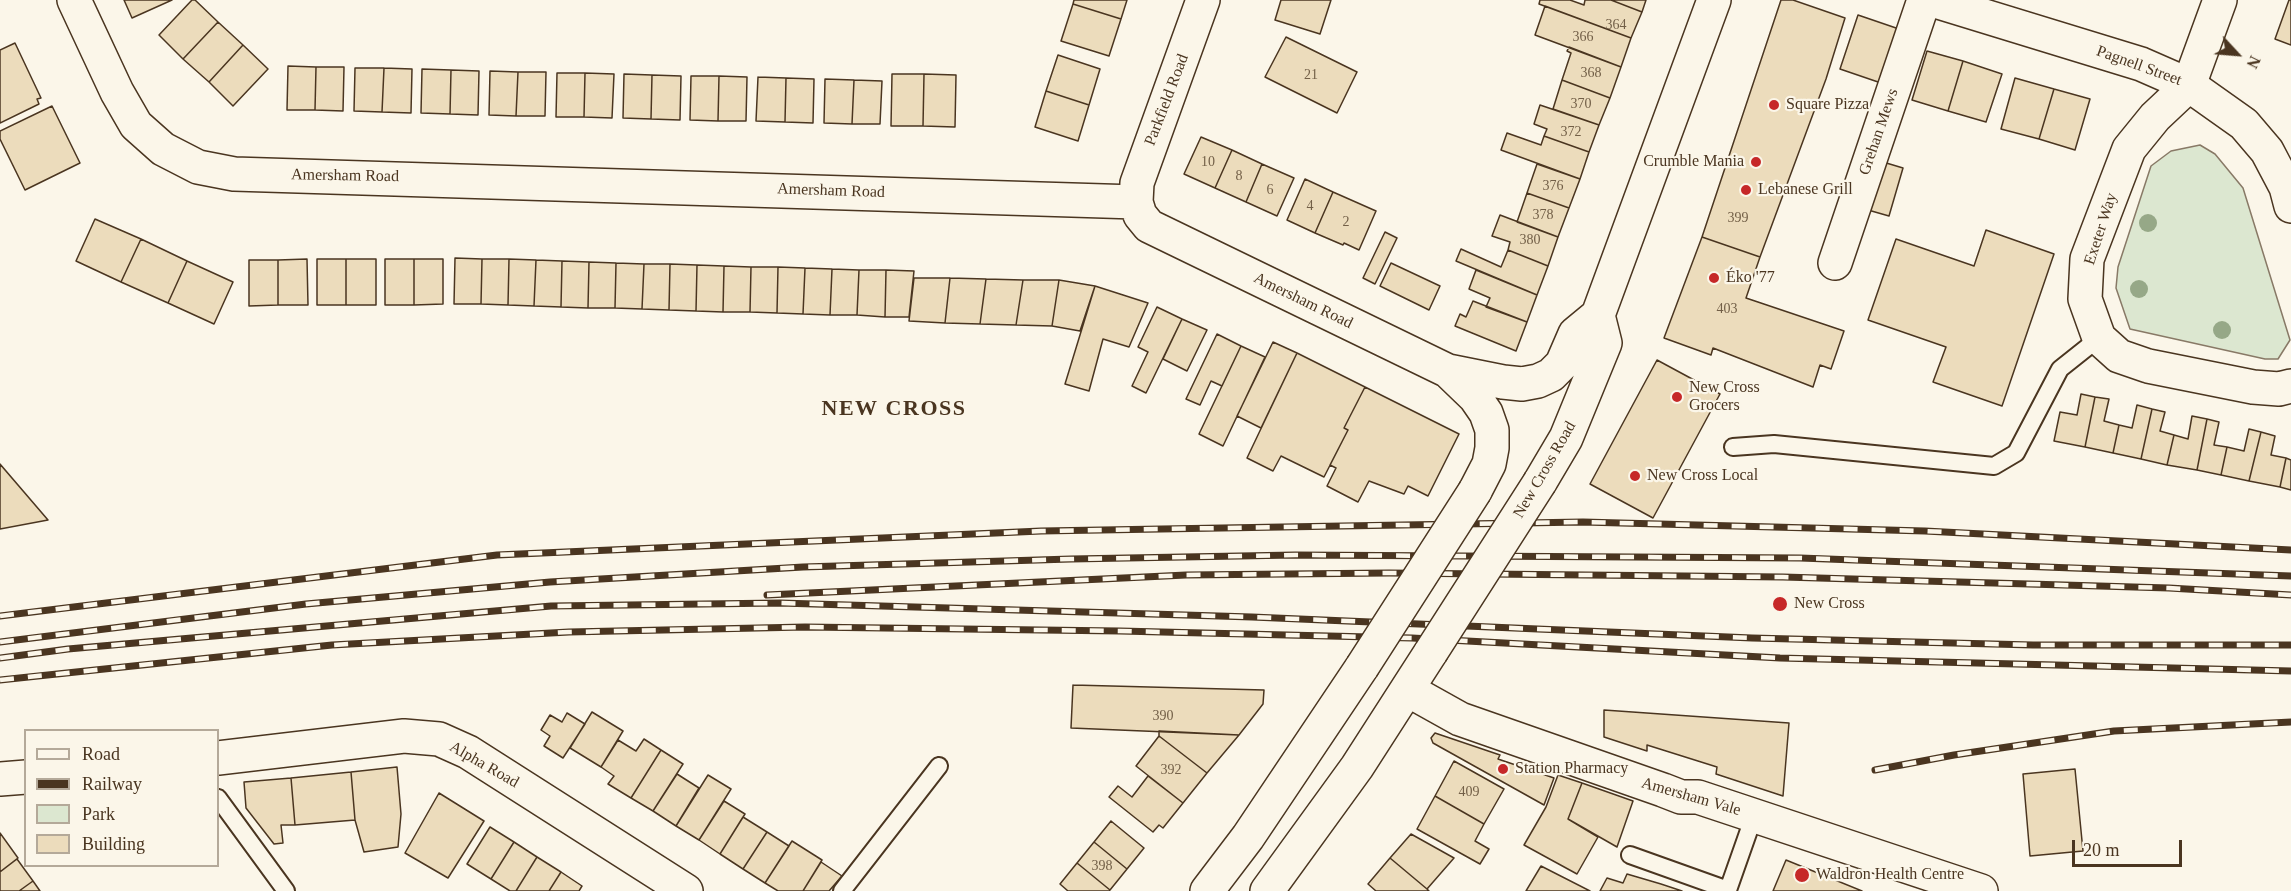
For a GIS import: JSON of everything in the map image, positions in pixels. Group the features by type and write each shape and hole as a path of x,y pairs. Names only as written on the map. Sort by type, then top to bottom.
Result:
{"main road":[{"name":"Amersham Road","path":"74,0 117,92 136,125 162,149 198,167 234,174 1136,202 1140,215 1149,226 1448,370 1522,384 1538,381 1551,375 1562,364 1575,334 1598,315"},
{"name":"Parkfield Road","path":"1136,202 1137,183 1142,166 1178,76 1203,0"},
{"path":"1598,315 1714,0"},
{"path":"2189,85 2220,0"},
{"name":"Pagnell Street","path":"1936,1 2141,64 2189,85 2244,124 2267,151 2286,187 2291,206"},
{"name":"Grehan Mews","path":"1835,263 1936,1"},
{"name":"Exeter Way","path":"2099,338 2085,299 2087,259 2128,149 2155,117 2189,85"},
{"name":"New Cross Road","path":"1267,891 1350,777 1540,482 1575,420 1605,343 1598,315"},
{"path":"2099,338 2119,356 2148,366 2253,387 2279,389 2291,386"},
{"path":"1207,891 1254,828 1362,666 1475,490 1489,464 1492,430 1486,413 1475,397 1448,370"},
{"name":"Amersham Vale","path":"1413,681 1460,718 1681,797 1698,797 1981,891"},
{"name":"Alpha Road","path":"219,758 404,736 439,739 468,752 686,891"},
{"path":"0,779 24,777"}],"lane":[{"path":"1733,447 1774,444 1994,466 2016,453 2060,369 2099,338"},
{"path":"842,891 939,766"},
{"path":"219,799 286,891"},
{"path":"1630,855 1728,890 1754,816"}],"green space":[{"path":"2200,145 2215,154 2243,188 2290,340 2278,359 2265,359 2130,329 2116,288 2118,267 2151,166 2171,151"}],"building":[{"path":"124,0 172,0 132,18"},
{"path":"192,0 195,0 218,22 183,59 159,35"},
{"path":"1074,0 1127,0 1121,19 1073,4"},
{"path":"1281,0 1331,0 1320,34 1275,20"},
{"path":"1540,0 1570,0 1584,5 1585,0 1611,0 1642,12 1631,38 1539,4"},
{"path":"1611,0 1646,0 1642,12"},
{"path":"1781,0 1793,0 1845,18 1826,79 1760,257 1702,237"},
{"path":"2289,0 2291,0 2291,45 2275,39"},
{"path":"1073,4 1121,19 1109,56 1061,41"},
{"path":"1545,6 1631,38 1621,67 1535,35"},
{"path":"1858,15 1899,29 1881,83 1840,69"},
{"path":"218,22 243,45 209,82 183,59"},
{"path":"1286,37 1357,72 1337,113 1265,77"},
{"path":"15,43 41,98 37,99 39,104 0,123 0,50"},
{"path":"243,45 268,69 233,106 209,82"},
{"path":"1569,47 1621,67 1610,98 1562,80 1571,53 1567,51"},
{"path":"1927,51 1963,61 1948,111 1912,100"},
{"path":"1058,55 1100,69 1089,105 1046,91"},
{"path":"1963,61 2002,74 1986,122 1948,111"},
{"path":"288,66 316,67 315,110 287,110"},
{"path":"316,67 344,67 343,111 315,110"},
{"path":"355,68 384,68 382,112 354,111"},
{"path":"384,68 412,69 411,113 382,112"},
{"path":"422,69 451,70 450,114 421,113"},
{"path":"451,70 479,71 478,115 450,114"},
{"path":"490,71 518,72 516,116 489,115"},
{"path":"518,72 546,72 545,116 516,116"},
{"path":"557,73 585,73 584,117 556,117"},
{"path":"585,73 614,74 612,118 584,117"},
{"path":"624,74 652,75 651,119 623,118"},
{"path":"892,74 924,74 923,126 891,126"},
{"path":"924,74 956,75 955,127 923,126"},
{"path":"652,75 681,76 680,120 651,119"},
{"path":"691,76 719,76 718,121 690,120"},
{"path":"719,76 747,77 746,121 718,121"},
{"path":"758,77 786,78 785,122 756,121"},
{"path":"786,78 814,79 813,123 785,122"},
{"path":"2015,78 2054,89 2039,139 2001,129"},
{"path":"825,79 854,80 852,124 824,123"},
{"path":"854,80 882,81 880,124 852,124"},
{"path":"1562,80 1610,98 1599,125 1553,109"},
{"path":"2054,89 2090,99 2075,150 2039,139"},
{"path":"1046,91 1089,105 1078,141 1035,127"},
{"path":"1540,105 1599,125 1589,152 1544,136 1547,129 1534,124"},
{"path":"52,106 80,163 25,190 0,139 0,131"},
{"path":"1507,133 1541,145 1544,136 1589,152 1580,179 1501,150"},
{"path":"1201,137 1232,150 1215,188 1184,174"},
{"path":"1232,150 1262,164 1246,202 1215,188"},
{"path":"1883,162 1903,168 1889,216 1868,210"},
{"path":"1262,164 1294,178 1277,216 1246,202"},
{"path":"1537,164 1580,179 1569,208 1527,193"},
{"path":"1305,179 1333,192 1315,233 1287,220"},
{"path":"1333,192 1376,211 1359,250 1315,233"},
{"path":"1527,193 1569,208 1558,237 1517,222"},
{"path":"1500,215 1558,237 1548,266 1508,250 1510,242 1492,236"},
{"path":"95,219 141,239 121,282 76,261"},
{"path":"1986,230 2054,254 2002,406 1933,382 1946,347 1868,320 1896,239 1974,266"},
{"path":"1385,232 1397,238 1375,284 1363,278"},
{"path":"1702,237 1760,257 1746,298 1844,331 1831,369 1820,365 1813,387 1713,348 1711,355 1664,338"},
{"path":"141,239 187,261 168,303 121,282"},
{"path":"1461,249 1501,267 1508,250 1548,266 1537,295 1456,261"},
{"path":"455,258 482,259 481,304 454,304"},
{"path":"307,259 308,305 278,305 278,260"},
{"path":"317,259 346,259 346,305 317,305"},
{"path":"346,259 376,259 376,305 346,305"},
{"path":"385,259 414,259 414,305 385,305"},
{"path":"414,259 443,259 443,304 414,305"},
{"path":"482,259 509,259 508,305 481,304"},
{"path":"509,259 536,260 534,306 508,305"},
{"path":"249,260 278,260 278,305 249,306"},
{"path":"536,260 562,261 561,307 534,306"},
{"path":"187,261 233,282 214,324 168,303"},
{"path":"562,261 589,262 588,308 561,307"},
{"path":"589,262 616,263 615,308 588,308"},
{"path":"616,263 644,264 642,309 615,308"},
{"path":"1391,263 1440,286 1429,310 1380,286"},
{"path":"644,264 670,264 669,310 642,309"},
{"path":"670,264 697,265 696,311 669,310"},
{"path":"697,265 724,266 723,312 696,311"},
{"path":"724,266 751,267 750,312 723,312"},
{"path":"751,267 778,267 777,313 750,312"},
{"path":"778,267 805,268 803,314 777,313"},
{"path":"805,268 832,269 830,315 803,314"},
{"path":"832,269 859,270 857,315 830,315"},
{"path":"859,270 886,270 885,317 857,315"},
{"path":"886,270 914,271 909,317 885,317"},
{"path":"1476,270 1537,295 1527,322 1486,307 1490,298 1469,289"},
{"path":"914,278 950,278 945,323 909,321"},
{"path":"950,278 986,279 980,324 945,323"},
{"path":"986,279 1023,280 1016,325 980,324"},
{"path":"1023,280 1059,280 1052,326 1016,325"},
{"path":"1059,280 1095,286 1080,331 1052,326"},
{"path":"1095,286 1148,303 1129,347 1103,339 1089,391 1065,384"},
{"path":"1473,301 1527,322 1516,351 1455,326 1460,314 1466,317"},
{"path":"1157,307 1182,319 1146,393 1132,386 1148,352 1138,347"},
{"path":"1182,319 1207,330 1187,371 1163,359"},
{"path":"1217,334 1241,346 1222,386 1211,381 1200,405 1186,399"},
{"path":"1273,342 1297,353 1261,428 1237,416"},
{"path":"1241,346 1265,357 1223,446 1199,434"},
{"path":"1297,353 1365,387 1344,428 1348,430 1324,477 1281,456 1273,471 1247,458"},
{"path":"1657,360 1720,394 1653,518 1590,484"},
{"path":"1365,387 1459,434 1428,496 1408,486 1404,494 1369,481 1358,502 1327,486 1336,468 1330,465 1348,430 1344,428"},
{"path":"2081,394 2095,397 2085,447 2054,441 2060,412 2077,415"},
{"path":"2095,397 2109,399 2104,421 2119,425 2113,453 2085,447"},
{"path":"2137,405 2152,409 2141,459 2113,453 2119,425 2132,428"},
{"path":"2152,409 2165,412 2160,431 2174,435 2167,465 2141,459"},
{"path":"2192,416 2207,419 2197,470 2167,465 2174,435 2188,439"},
{"path":"2207,419 2219,422 2214,445 2227,447 2221,475 2197,470"},
{"path":"2249,429 2261,432 2249,481 2221,475 2227,447 2244,451"},
{"path":"2261,432 2275,436 2271,455 2286,458 2280,487 2249,481"},
{"path":"2286,458 2291,460 2291,490 2280,487"},
{"path":"0,464 48,520 0,529"},
{"path":"1073,685 1264,690 1263,704 1239,735 1071,728"},
{"path":"1604,710 1789,723 1783,796 1716,774 1717,767 1647,745 1647,751 1604,737"},
{"path":"592,712 623,731 601,767 570,748"},
{"path":"567,713 585,724 563,758 544,746 550,736 541,730 550,715 562,722"},
{"path":"1159,731 1239,735 1207,773 1159,736"},
{"name":"Station Pharmacy","path":"1435,733 1500,755 1498,759 1554,778 1544,805 1433,743 1431,738"},
{"path":"1159,736 1207,773 1183,803 1136,766"},
{"path":"644,739 661,750 631,798 608,784 614,776 601,767 618,740 636,751"},
{"path":"661,750 683,764 653,811 631,798"},
{"path":"1454,761 1504,789 1484,824 1435,796"},
{"path":"397,767 401,814 398,847 364,852 355,820 351,772"},
{"path":"2075,769 2083,851 2030,856 2023,774"},
{"path":"351,772 355,820 295,825 291,778"},
{"path":"677,774 699,788 676,826 653,811"},
{"path":"708,775 731,789 699,840 676,826"},
{"path":"1558,775 1582,783 1568,819 1598,837 1577,874 1524,845 1546,807"},
{"path":"1148,776 1183,803 1163,828 1159,825 1153,832 1109,797 1118,786 1132,797"},
{"path":"291,778 295,825 281,825 283,843 274,844 246,808 244,782"},
{"path":"1582,783 1633,801 1617,847 1568,819"},
{"path":"439,793 484,821 448,878 405,853"},
{"path":"1435,796 1484,824 1475,841 1489,849 1480,864 1417,829"},
{"path":"724,801 745,814 720,854 699,840"},
{"path":"743,817 767,832 743,869 720,854"},
{"path":"1111,821 1144,848 1127,869 1094,842"},
{"path":"490,827 514,842 491,879 467,864"},
{"path":"767,832 789,846 765,883 743,869"},
{"path":"0,833 18,858 0,872"},
{"path":"1411,834 1454,858 1427,889 1390,858"},
{"path":"792,841 822,860 803,891 778,891 765,883"},
{"path":"514,842 537,857 516,891 510,891 491,879"},
{"path":"1094,842 1127,869 1110,890 1077,863"},
{"path":"537,857 561,872 549,891 516,891"},
{"path":"1390,858 1429,891 1376,891 1368,884"},
{"path":"17,859 33,881 19,891 0,891 0,872"},
{"name":"Waldron Health Centre","path":"1786,860 1862,891 1773,891"},
{"path":"821,862 842,876 829,891 803,891"},
{"path":"1077,863 1110,890 1068,891 1060,884"},
{"path":"1541,866 1590,891 1526,891"},
{"path":"561,872 582,886 579,891 549,891"},
{"path":"1627,874 1682,891 1600,891 1607,878 1623,883"},
{"path":"33,881 40,891 19,891"}],"railway":[{"path":"0,616 497,555 1041,531 1583,522 1925,531 2291,550"},
{"path":"0,642 306,604 550,582 803,567 1071,559 1295,555 1800,558 2291,576"},
{"path":"767,595 1186,575 1389,573 1783,577 2169,588 2291,595"},
{"path":"0,658 68,649 551,606 780,603 1252,617 1752,638 2033,645 2291,645"},
{"path":"0,680 332,645 569,632 805,627 1412,638 1780,658 2291,671"},
{"path":"1875,770 1954,755 2114,731 2291,722"}],"place":[{"name":"Square Pizza","path":"1774,105"},
{"name":"Crumble Mania","path":"1756,162"},
{"name":"Lebanese Grill","path":"1746,190"},
{"name":"Éko '77","path":"1714,278"},
{"name":"New Cross Grocers","path":"1677,397"},
{"name":"New Cross Local","path":"1635,476"},
{"name":"New Cross","path":"1780,604"},
{"name":"Station Pharmacy","path":"1503,769"},
{"name":"Waldron Health Centre","path":"1802,875"}],"district":[{"name":"NEW CROSS","path":"894,409"}]}
